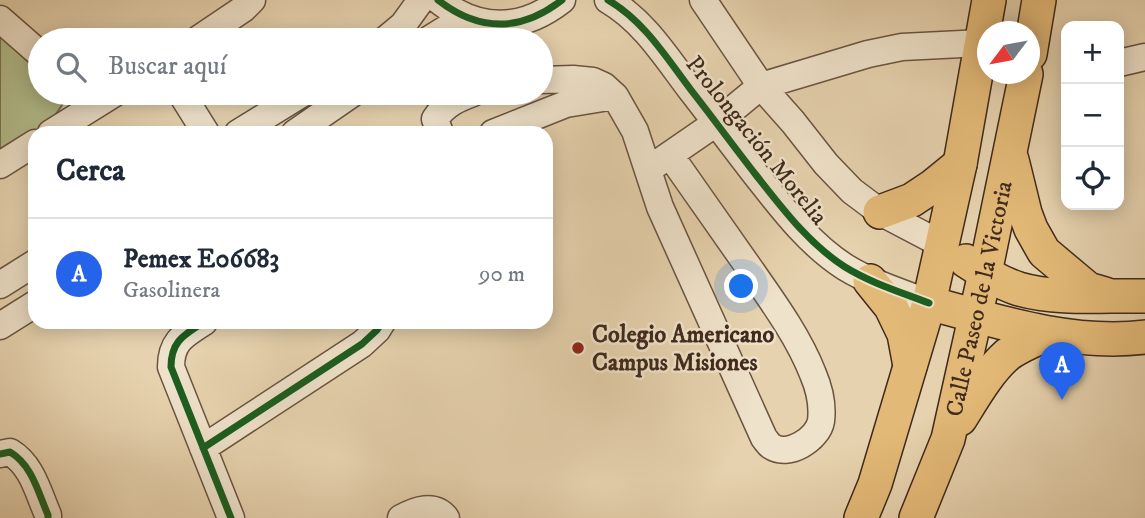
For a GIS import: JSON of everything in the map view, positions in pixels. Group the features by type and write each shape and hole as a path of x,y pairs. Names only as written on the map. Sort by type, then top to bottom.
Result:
{"main road":[{"name":"Calle Paseo de la Victoria","path":"986,21 989,0"},
{"path":"1036,21 1039,0"},
{"name":"Calle Paseo de la Victoria","path":"861,518 875,484 929,303 960,164 977,70"},
{"name":"Calle Paseo de la Victoria","path":"916,518 948,439 1024,84"},
{"path":"1010,153 1025,213 1044,252 1088,289 1108,295"},
{"path":"880,212 912,200 960,164"},
{"name":"Prolongación Morelia","path":"941,244 985,273 1018,288 1049,295 1145,296"},
{"path":"870,281 891,307 904,334 910,368"},
{"path":"1129,338 1136,312 1145,296"},
{"name":"Prolongación Morelia","path":"929,303 1048,334 1129,338"},
{"path":"948,439 989,374 1008,355 1048,334"}],"street":[{"path":"399,28 421,0"},
{"path":"438,0 465,17 499,24 533,18 562,0"},
{"name":"Prolongación Morelia","path":"608,0 624,10 651,37 793,221 819,246 842,265 870,281 929,303"},
{"name":"Prolongación Morelia","path":"703,0 761,86 852,191 880,212 941,244"},
{"path":"212,28 243,3"},
{"path":"447,28 465,17"},
{"path":"0,19 28,44"},
{"path":"647,169 716,123 761,86 868,54 901,47 977,43"},
{"path":"1124,62 1145,57"},
{"path":"553,80 593,81 615,96 635,131 660,207 764,438 772,446 784,450 796,447 817,433 821,421 821,399 813,373 786,321 670,155"},
{"path":"511,126 566,104 615,96"},
{"path":"60,126 88,105"},
{"path":"188,105 202,126"},
{"path":"249,126 284,105"},
{"path":"305,126 336,105"},
{"path":"438,126 435,119 447,105"},
{"path":"0,164 28,147"},
{"path":"0,285 28,267"},
{"path":"0,326 28,308"},
{"path":"194,329 174,347 171,367 231,518"},
{"path":"203,448 362,344 378,329"},
{"path":"0,454 10,452 28,466 48,518"},
{"path":"401,518 432,508 440,511 446,518"}],"green space":[{"path":"0,36 28,60 28,105 62,105 50,123 45,126 28,126 28,137 0,154"}],"cycle path":[{"path":"438,0 469,18 500,24 531,18 562,0"},
{"path":"608,0 633,18 654,41 776,200 820,248 865,278 929,303"},
{"path":"194,329 176,345 171,367 231,518"},
{"path":"203,448 362,344 378,329"},
{"path":"0,454 10,452 24,464 37,488 48,518"}],"place":[{"name":"Colegio Americano Campus Misiones","path":"578,348"},
{"name":"Pemex E06683","path":"1062,400"}]}
